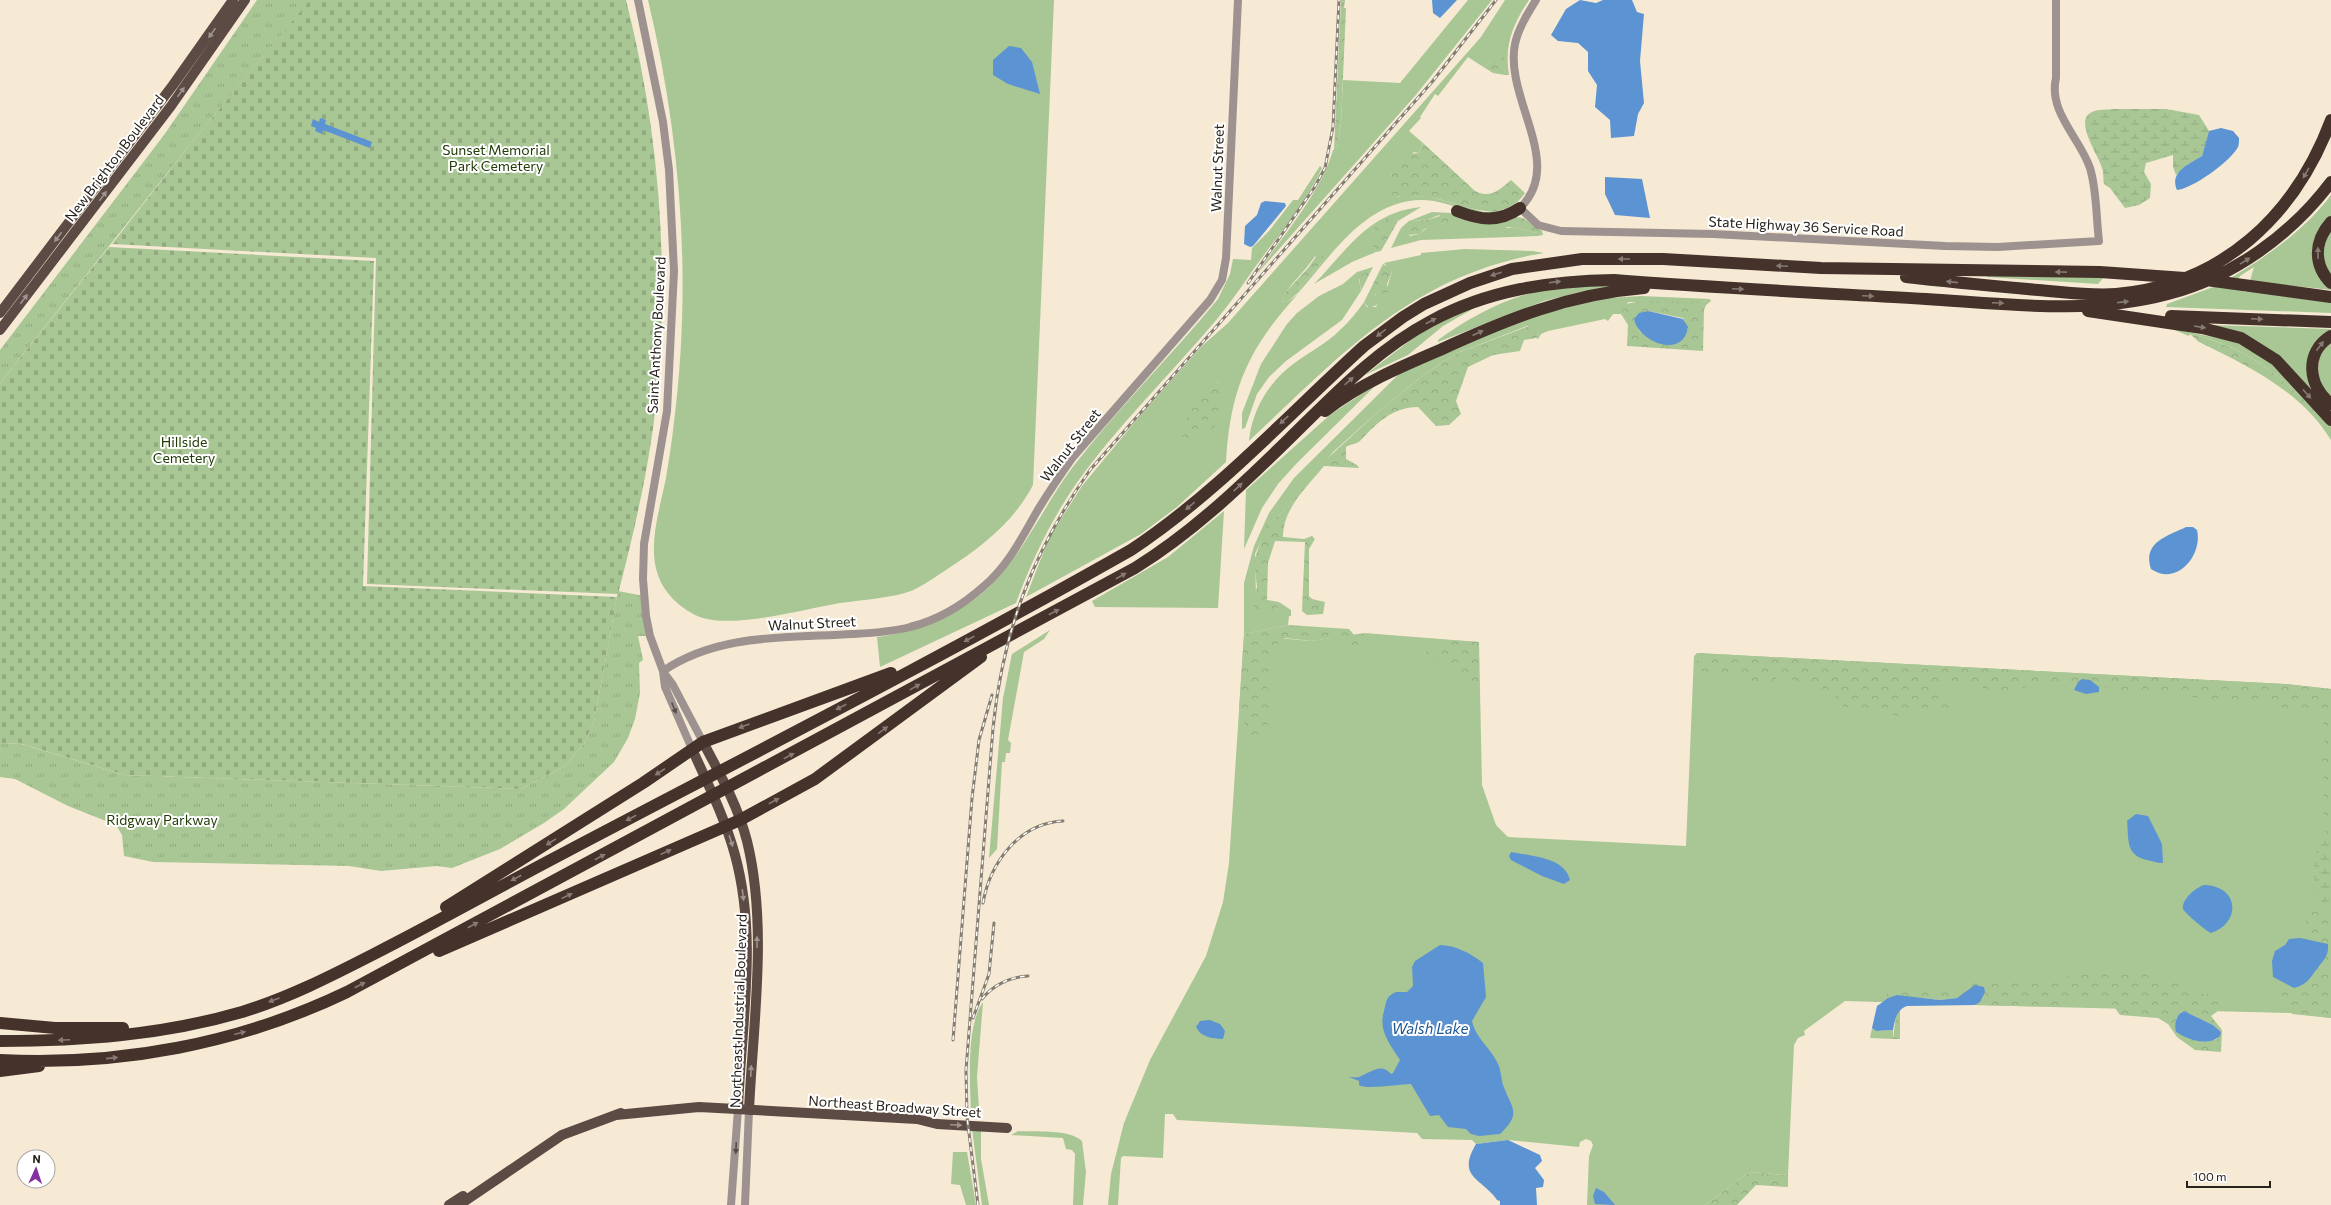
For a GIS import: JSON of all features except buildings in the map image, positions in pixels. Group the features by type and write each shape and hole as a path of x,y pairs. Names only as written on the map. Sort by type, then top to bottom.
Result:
{"highway":[{"path":"1821,268 1973,284 2099,294 2132,292 2178,282 2231,255 2272,220 2304,177 2331,120"},
{"path":"2042,306 2130,302 2189,288 2226,272 2261,250 2304,213 2331,182"},
{"path":"1457,211 1473,217 1490,219 1506,216 1520,208"},
{"path":"2331,222 2321,236 2317,254 2320,268 2331,283"},
{"path":"0,1041 88,1039 172,1027 242,1012 310,986 937,656 1081,578 1156,534 1220,480 1385,330 1424,304 1490,275 1530,265 1582,259 1663,259 1821,268 2100,272 2199,279 2331,297"},
{"path":"0,1071 74,1060 157,1052 249,1031 315,1008 389,970 1086,595 1158,554 1210,514 1333,395 1384,350 1431,320 1470,303 1511,290 1559,282 1614,280 1699,287 2042,306 2106,313 2202,328 2241,338 2276,360 2331,420"},
{"path":"1291,437 1328,409 1364,385 1442,348 1514,317 1560,302 1631,289 1699,287"},
{"path":"2106,313 2331,322"},
{"path":"2331,336 2318,348 2312,368 2315,385 2331,404"},
{"path":"389,970 468,939 740,820 814,779 956,677 1003,639"},
{"path":"310,986 480,887 675,763 692,749 704,742 937,656"},
{"path":"0,1023 63,1028 172,1027"},
{"path":"0,1060 74,1060"}],"main road":[{"name":"New Brighton Boulevard","path":"0,312 173,85 233,0"},
{"name":"New Brighton Boulevard","path":"0,330 172,106 245,0"},
{"name":"Saint Anthony Boulevard","path":"704,742 730,795 740,820"},
{"name":"Saint Anthony Boulevard","path":"692,749 725,826"},
{"name":"Northeast Industrial Boulevard","path":"740,820 751,861 757,924 749,1110"},
{"name":"Northeast Industrial Boulevard","path":"725,826 742,884 747,941 745,1028 738,1109"},
{"name":"Northeast Broadway Street","path":"459,1205 521,1165 523,1161 562,1135 616,1115 689,1107 917,1119 937,1124 1005,1128"},
{"name":"Northeast Broadway Street","path":"448,1205 507,1166 523,1161"}],"street":[{"name":"Saint Anthony Boulevard","path":"638,0 663,122 673,235 674,316 667,411 643,561 646,616 662,671 665,687 692,749"},
{"name":"Walnut Street","path":"662,671 680,659 711,648 746,640 876,633 910,627 943,614 966,601 1002,568 1056,481 1073,457 1210,300 1222,280 1226,258 1238,0"},
{"path":"1520,208 1534,188 1538,163 1523,109 1514,63 1515,44 1536,0"},
{"name":"State Highway 36 Service Road","path":"1520,208 1538,225 1561,232 1713,234 1945,246 1998,247 2099,241 2090,169 2085,156 2065,123 2056,100 2054,88 2056,78 2056,0"},
{"name":"Saint Anthony Boulevard","path":"662,671 673,685 704,742"},
{"name":"Northeast Industrial Boulevard","path":"731,1205 738,1109"},
{"name":"Northeast Industrial Boulevard","path":"745,1205 749,1110"}],"green space":[{"path":"257,0 310,0 188,147 0,383 0,350 164,135"},
{"name":"Sunset Memorial Park Cemetery","path":"303,0 626,0 646,92 658,184 662,278 657,399 644,483 618,594 367,584 376,258 112,244 188,147 307,3"},
{"path":"648,0 1054,0 1033,485 1025,499 1006,523 984,543 959,561 911,591 886,597 840,603 771,616 734,621 703,618 695,615 673,599 663,586 657,572 654,557 654,541 666,478 674,422 682,316 682,263 680,210 669,104"},
{"path":"1341,0 1345,0 1344,8 1346,8 1341,123 1337,149 1334,151"},
{"path":"1468,0 1492,0 1415,96 1256,275 1310,199 1327,166 1333,150 1337,149 1341,123 1343,80 1400,83"},
{"path":"1505,0 1529,0 1518,18 1511,35 1508,54 1509,75 1505,75 1503,59 1491,59 1485,68 1468,57 1438,96 1435,94 1420,117 1421,118 1409,131 1423,143 1419,153 1414,152 1391,175 1390,183 1397,197 1427,196 1484,212 1506,210 1488,215 1434,201 1412,201 1392,206 1373,215 1356,228 1341,243 1299,292 1300,287 1321,263 1315,256 1284,295 1281,301 1287,302 1297,295 1266,334 1254,353 1245,372 1237,392 1232,413 1226,462 1177,507 1141,534 1026,597 1049,538 1082,486 1139,417 1202,346 1228,323 1481,37","holes":["1215,381 1220,384 1220,406 1206,389 1213,389"]},
{"path":"1500,48 1503,49 1505,75 1493,73 1485,68 1491,59 1496,58"},
{"path":"2114,109 2166,109 2199,115 2209,131 2202,156 2187,165 2176,175 2173,167 2173,155 2146,163 2144,172 2151,184 2150,198 2139,205 2125,208 2110,188 2104,184 2103,170 2086,130 2085,122 2087,116 2094,111"},
{"path":"1423,143 1475,191 1490,194 1499,190 1511,180 1525,193 1515,203 1505,209 1493,211 1468,208 1430,197 1393,196 1388,185 1393,170 1407,154 1419,153"},
{"path":"1320,166 1322,168 1303,202 1223,311 1109,441 1076,484 1058,512 1042,542 1016,603 880,667 877,637 918,628 957,611 980,595 1007,568 1061,484 1089,446 1218,299 1230,274 1233,259 1251,260 1252,248 1269,231 1293,200 1298,200"},
{"path":"2331,195 2331,218 2317,235 2331,290 2250,281 2254,267 2240,276 2238,280 2229,279 2257,262 2284,242 2321,208"},
{"path":"1421,207 1398,221 1393,215 1387,218 1378,225 1373,234 1376,252 1352,262 1314,284 1349,246 1373,224 1387,216 1403,210"},
{"path":"1432,212 1451,213 1474,222 1502,222 1507,228 1514,227 1537,233 1537,236 1421,240 1391,248 1401,228 1410,236 1420,234 1431,226 1445,223 1439,215 1427,220 1409,221"},
{"path":"1393,214 1398,221 1381,251 1376,252 1371,241 1375,226"},
{"path":"1443,215 1449,217 1448,222 1424,229 1420,234 1407,235 1401,228 1409,221 1427,220"},
{"path":"1516,217 1523,218 1542,231 1543,235 1537,236 1537,233 1514,227 1502,227 1501,223"},
{"path":"2331,225 2331,279 2321,259"},
{"name":"Hillside Cemetery","path":"109,247 374,261 363,586 617,597 594,722 584,744 565,766 521,789 125,775 22,744 0,743 0,383"},
{"path":"1322,248 1325,250 1321,263 1300,287 1299,292 1287,302 1281,301 1285,293 1308,268"},
{"path":"1465,249 1532,251 1544,253 1497,264 1455,279 1417,299 1348,349 1249,441 1258,407 1270,386 1278,377 1296,362 1335,335 1350,320 1364,302 1367,307 1376,307 1377,305 1372,302 1373,296 1387,288 1392,272 1384,263 1421,255 1421,253"},
{"path":"1383,264 1389,267 1392,272 1387,284 1388,292 1385,296 1375,294 1372,302 1377,305 1369,308 1364,302"},
{"path":"1373,267 1370,273 1359,279 1361,291 1342,320 1286,361 1269,377 1257,394 1245,428 1242,429 1242,413 1261,364 1287,324 1297,313 1319,296 1343,284 1357,272"},
{"path":"1365,273 1370,273 1361,291 1359,276"},
{"path":"1987,275 2104,277 2098,284 1987,277"},
{"path":"1625,285 1580,292 1544,301 1438,342 1438,340 1466,321 1497,305 1530,293 1563,287"},
{"path":"2216,286 2243,290 2244,292 2248,291 2331,302 2331,313 2166,307 2167,304"},
{"path":"1641,296 1710,299 1703,302 1628,302 1621,314 1613,314 1608,321 1605,319 1548,331 1541,334 1538,339 1536,338 1539,332 1527,326 1457,353 1421,377 1380,410 1333,452 1288,508 1269,523 1255,554 1256,594 1276,610 1279,602 1291,610 1291,616 1289,616 1288,625 1244,634 1244,583 1254,546 1269,513 1294,478 1405,368 1527,317 1608,298"},
{"path":"1710,299 1711,301 1706,305 1704,310 1703,351 1627,346 1628,325 1621,314 1625,304 1643,301 1703,302","holes":["1648,311 1683,318 1688,329 1684,337 1679,342 1673,343 1667,343 1640,332 1634,319"]},
{"path":"1470,308 1471,310 1443,326 1408,355 1365,375 1420,333"},
{"path":"1537,323 1539,332 1536,338 1524,340 1520,351 1493,355 1468,367 1456,401 1461,414 1449,425 1436,426 1418,407 1392,413 1359,442 1346,447 1346,459 1357,465 1359,468 1324,466 1297,498 1287,517 1283,537 1304,539 1312,536 1315,539 1309,549 1309,596 1312,599 1325,602 1323,614 1307,615 1302,611 1305,542 1275,541 1268,563 1267,600 1279,602 1277,609 1272,612 1266,612 1255,608 1253,603 1257,587 1254,561 1266,525 1288,508 1318,467 1380,410 1421,377 1457,353"},
{"path":"2211,325 2331,329 2310,355 2331,408 2331,417 2283,363"},
{"path":"2172,329 2238,342 2268,358 2331,425 2331,428 2284,382 2251,358 2212,340 2190,334 2189,336"},
{"path":"2190,334 2233,348 2268,369 2300,396 2331,428 2331,440 2305,407 2289,394 2254,371 2199,342"},
{"path":"2331,338 2331,401 2318,386 2319,352"},
{"path":"1213,380 1220,384 1220,406 1214,428 1187,440 1182,436 1185,423 1194,405 1206,389 1213,388"},
{"path":"1377,384 1297,463 1278,484 1262,508 1244,549 1246,490 1331,414"},
{"path":"1224,511 1218,608 1095,607 1092,601 1168,557"},
{"name":"Ridgway Parkway","path":"618,591 644,596 650,636 638,636 643,660 639,663 640,693 635,719 628,738 614,762 564,809 544,823 500,849 452,868 437,866 381,871 349,866 153,862 124,856 122,835 116,825 68,806 15,779 0,777 0,743 21,744 125,775 521,789 565,766 584,744 594,722"},
{"path":"1288,625 1349,629 1354,635 1363,634 1366,644 1357,647 1332,638 1311,641 1285,638 1278,643 1272,651 1266,680 1269,697 1267,732 1254,743 1250,738 1239,709 1244,634"},
{"path":"1050,630 1044,639 1024,652 1008,740 1011,743 1010,753 1006,753 1005,762 1002,762 997,849 989,858 1003,698 1012,654"},
{"path":"1364,633 1479,642 1482,785 1496,825 1508,837 1686,846 1694,656 1697,653 2285,684 2331,689 2331,1018 2291,1013 1975,1005 1980,1002 1964,992 1881,1002 1845,1001 1804,1031 1805,1035 1798,1038 1794,1045 1788,1175 1749,1172 1705,1205 1587,1205 1589,1156 1593,1145 1591,1141 1586,1139 1580,1142 1579,1147 1508,1140 1476,1144 1472,1140 1422,1139 1417,1133 1177,1120 1173,1114 1165,1114 1163,1158 1123,1156 1121,1158 1118,1205 1108,1205 1111,1174 1124,1123 1150,1060 1206,956 1223,902 1229,863 1244,635 1311,641"},
{"path":"1444,640 1479,642 1479,696 1447,664 1425,656 1427,650 1437,646"},
{"path":"1697,653 2285,684 2331,689 2331,834 2327,836 2323,824 2324,780 2321,764 2326,750 2322,711 2319,708 2300,711 2278,707 2261,701 2203,699 2164,692 2145,695 2113,691 2106,687 2099,687 2094,683 2078,682 2072,687 2038,684 2012,691 1996,691 1945,679 1936,684 1935,692 1941,698 1956,702 1955,707 1936,712 1912,708 1899,716 1840,706 1834,693 1781,676 1764,686 1726,673 1697,671"},
{"path":"2331,834 2331,905 2323,910 2320,908 2322,896 2315,891 2315,859 2320,843 2324,838"},
{"path":"2319,895 2322,896 2321,903 2331,905 2331,1018 2292,1014 2290,1006 2275,998 2286,983 2294,988 2314,976 2316,969 2324,962 2322,942 2303,939 2312,905"},
{"path":"2129,969 2146,970 2150,977 2177,981 2190,994 2208,994 2227,1003 2226,1011 2218,1011 2211,1016 2222,1030 2221,1052 2195,1050 2177,1037 2168,1024 2158,1018 2120,1015 2109,1000 2086,996 2059,1007 1975,1005 1980,1002 1984,987 1978,986 1957,998 1940,1000 1897,995 1881,1002 1873,1002 1897,988 1934,993 1950,992 1972,981 2042,981 2054,983 2061,981 2070,974","holes":["2184,1011 2213,1025 2221,1032 2217,1039 2203,1042 2176,1032 2176,1019 2181,1012"]},
{"path":"983,1002 977,1077 979,1109 976,1112 971,1112 971,1039 978,1012"},
{"path":"1900,1009 1900,1039 1893,1039 1896,1015"},
{"path":"1872,1028 1876,1031 1893,1030 1893,1039 1870,1038"},
{"path":"972,1129 981,1129 981,1159 989,1205 982,1205"},
{"path":"1018,1131 1061,1133 1077,1137 1082,1141 1086,1172 1083,1205 1073,1205 1075,1154 1072,1150 1066,1149 1063,1138 1011,1135"},
{"path":"953,1152 967,1152 976,1205 966,1205 960,1185 951,1184"},
{"path":"1749,1172 1788,1175 1788,1187 1756,1185 1737,1205 1705,1205"}],"water":[{"path":"1432,0 1457,0 1440,18 1433,13"},
{"path":"1580,0 1596,3 1603,0 1632,0 1637,12 1644,14 1640,61 1644,103 1638,114 1634,136 1611,138 1610,120 1595,107 1597,85 1588,71 1588,52 1578,43 1558,41 1551,35 1566,9"},
{"path":"1009,46 1021,48 1032,62 1040,94 1008,84 993,75 993,60"},
{"path":"320,118 326,120 325,124 372,142 370,148 323,130 322,134 315,131 316,128 311,126 313,119 319,122"},
{"path":"2221,128 2233,131 2239,138 2238,146 2234,153 2201,180 2177,190 2175,184 2178,173 2202,156 2209,131"},
{"path":"1605,177 1642,179 1650,218 1615,215 1605,194"},
{"path":"1265,201 1285,203 1286,206 1253,246 1250,247 1244,244 1245,226 1257,215 1261,203"},
{"path":"1648,311 1683,319 1688,327 1685,337 1679,343 1670,345 1652,341 1638,328 1634,319 1639,313"},
{"path":"2186,527 2193,527 2197,530 2198,540 2192,558 2186,566 2179,571 2170,574 2161,574 2151,569 2149,560 2150,552 2153,546 2158,541"},
{"path":"2082,679 2090,680 2099,687 2099,692 2086,694 2074,690 2078,682"},
{"path":"2136,814 2148,816 2162,844 2163,863 2140,858 2132,850 2128,840 2127,821"},
{"path":"1511,852 1554,862 1567,872 1570,880 1564,884 1542,876 1511,860 1509,856"},
{"path":"2205,885 2217,887 2225,892 2230,899 2232,906 2231,914 2227,922 2221,928 2211,933 2196,922 2183,909 2184,902 2190,894"},
{"path":"2300,938 2328,944 2328,952 2310,978 2302,985 2294,988 2273,977 2272,961 2275,951 2285,945 2289,939"},
{"name":"Walsh Lake","path":"1440,945 1446,945 1463,951 1474,956 1483,963 1486,997 1472,1021 1480,1038 1492,1053 1498,1064 1503,1085 1512,1106 1513,1116 1511,1121 1500,1134 1479,1136 1471,1134 1466,1129 1448,1127 1439,1115 1430,1116 1411,1084 1369,1087 1359,1085 1359,1081 1349,1077 1358,1077 1379,1069 1383,1069 1391,1074 1393,1073 1400,1060 1389,1043 1384,1031 1383,1018 1387,1000 1392,994 1396,992 1407,992 1413,986 1412,967 1415,961"},
{"path":"1975,985 1984,987 1985,992 1980,1002 1975,1005 1907,1006 1898,1013 1893,1030 1876,1031 1872,1028 1877,1006 1888,998 1897,995 1940,1000 1957,998"},
{"path":"2184,1011 2213,1025 2221,1032 2220,1036 2204,1042 2192,1040 2176,1032 2176,1020 2179,1014"},
{"path":"1210,1020 1220,1024 1225,1031 1223,1039 1211,1038 1198,1031 1196,1027 1200,1021"},
{"path":"1508,1140 1540,1155 1542,1161 1535,1168 1544,1180 1543,1187 1536,1188 1537,1205 1500,1205 1500,1201 1497,1200 1473,1176 1470,1171 1469,1164 1471,1155 1476,1144"},
{"path":"1596,1188 1604,1192 1615,1205 1595,1204 1593,1196"}],"railway":[{"path":"1248,283 1314,188 1325,168 1333,127 1339,0"},
{"path":"978,1205 967,1117 966,1070 993,728 1004,658 1013,625 1037,561 1070,500 1090,470 1432,82 1496,0"},
{"path":"953,1040 972,798 979,740 992,695"},
{"path":"983,903 992,874 1009,848 1020,837 1033,829 1047,823 1063,821"},
{"path":"973,1018 989,974 994,923"},
{"path":"982,999 986,994 1002,983 1015,978 1028,976"}]}
